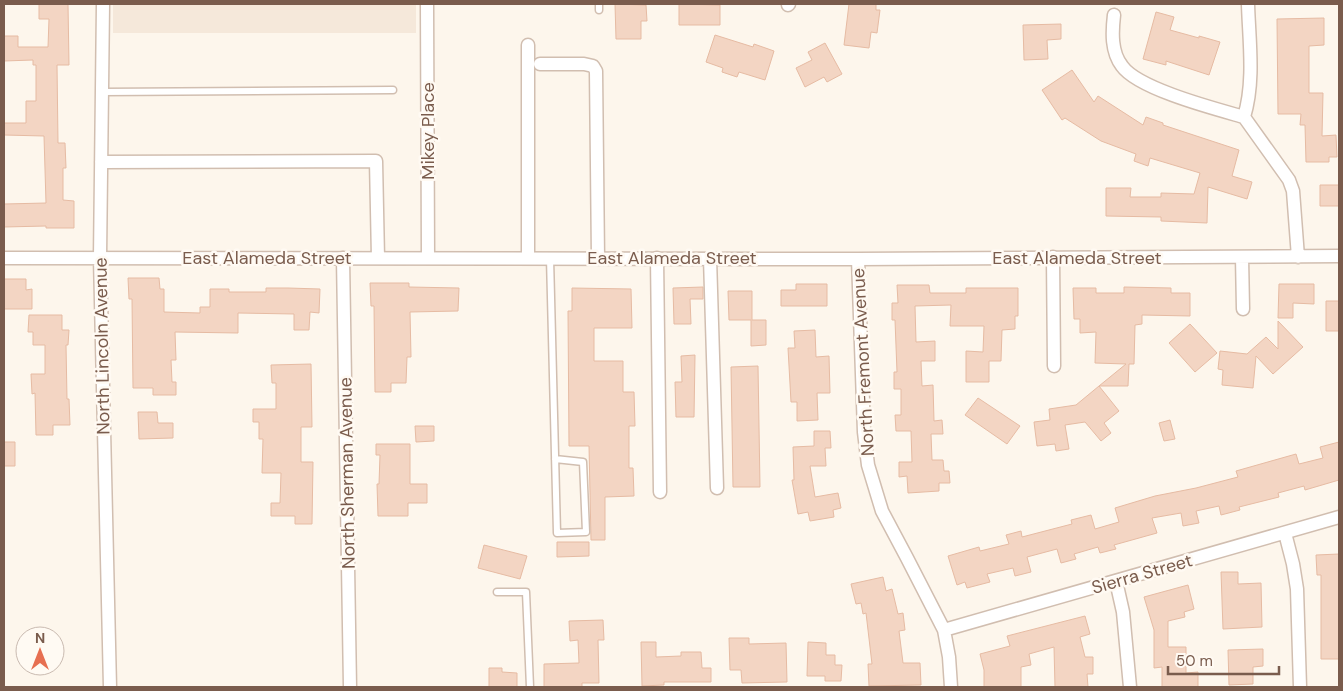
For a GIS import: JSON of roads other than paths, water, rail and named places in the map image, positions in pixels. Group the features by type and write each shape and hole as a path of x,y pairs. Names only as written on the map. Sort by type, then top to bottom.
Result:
{"street":[{"name":"North Lincoln Avenue","path":"103,4 100,258 110,687"},
{"name":"Mikey Place","path":"427,4 428,258"},
{"path":"1244,117 1250,79 1248,4"},
{"path":"1114,14 1112,33 1114,46 1120,65 1129,75 1141,82 1200,105 1244,117 1289,180 1293,191 1298,257"},
{"path":"528,45 528,258"},
{"path":"540,64 584,64 593,66 596,72 598,258"},
{"path":"102,162 376,161 378,258"},
{"name":"East Alameda Street","path":"4,258 858,259 1339,256"},
{"path":"1242,257 1243,309"},
{"name":"North Sherman Avenue","path":"343,258 350,687"},
{"path":"657,258 660,492"},
{"path":"710,258 716,488"},
{"path":"1052,258 1054,366"},
{"name":"North Fremont Avenue","path":"858,259 864,432 868,465 882,512 908,558 944,630 949,657 951,687"},
{"name":"Sierra Street","path":"944,630 1339,517"},
{"path":"1286,533 1297,589 1300,687"},
{"path":"1116,582 1123,612 1130,687"}],"lane":[{"path":"102,92 393,90"},
{"path":"550,258 555,458 557,533 586,532 583,462 555,458"},
{"path":"497,592 526,592 530,687"}]}
